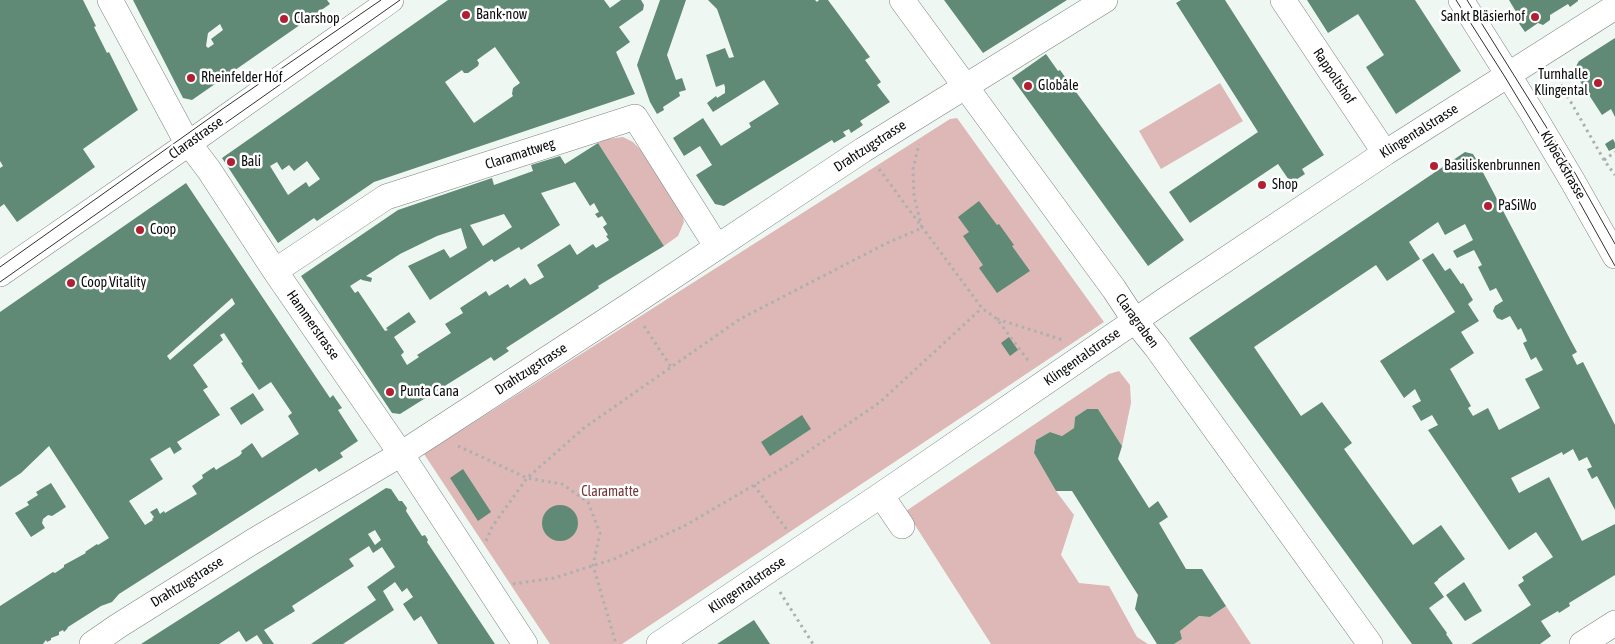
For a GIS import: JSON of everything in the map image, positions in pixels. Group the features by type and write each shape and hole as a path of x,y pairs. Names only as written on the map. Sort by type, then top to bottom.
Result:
{"street":[{"name":"Hammerstrasse","path":"110,0 188,144 208,170 401,454 525,644"},
{"name":"Clarastrasse","path":"0,274 391,0"},
{"path":"966,86 1105,0"},
{"name":"Rappoltshof","path":"1282,0 1385,153"},
{"name":"Klybeckstrasse","path":"1461,0 1509,74 1615,256"},
{"name":"Claragraben","path":"905,1 1370,644"},
{"name":"Klingentalstrasse","path":"658,644 882,495 1135,320 1385,153 1615,7"},
{"name":"Drahtzugstrasse","path":"92,644 252,542 401,454 863,150 966,86"},
{"name":"Claramattweg","path":"275,271 386,197 635,117 717,247"},
{"path":"882,495 902,526"},
{"path":"1582,644 1615,623"}],"path":[{"path":"1552,47 1558,63 1560,83 1604,160 1615,175"},
{"path":"921,113 921,132 913,169 914,196 922,228"},
{"path":"863,150 982,308 997,319 1045,384"},
{"path":"1604,160 1615,152"},
{"path":"922,228 887,243 740,319 584,428 527,478 492,526 483,578 554,578 614,558 686,525 790,464 880,402 982,308"},
{"path":"630,305 671,367"},
{"path":"997,319 1094,350"},
{"path":"430,434 527,478 562,484 588,502 600,533 593,565 616,644"},
{"path":"754,485 801,548"},
{"path":"767,572 813,644"}],"green space":[{"path":"1220,83 1243,121 1161,169 1139,131"},
{"name":"Claramatte","path":"957,118 1104,322 622,644 550,644 424,454 950,119"},
{"path":"623,137 633,142 642,151 681,210 684,222 678,236 664,246 598,143 607,139"},
{"path":"1119,371 1130,385 1131,403 1122,446 1098,409 1087,409 1075,417 1074,428 1062,436 1050,432 1036,440 1034,453 1056,491 1074,515 1061,555 1079,583 1109,586 1137,637 1148,644 991,644 906,511 1109,374"},
{"path":"1226,606 1251,644 1174,644 1182,639 1180,631 1199,616 1210,617"}],"building":[{"path":"0,0 83,0 107,53 109,52 138,110 83,149 95,167 17,222 4,204 0,207 0,168 3,166 0,161"},
{"path":"133,0 327,0 330,4 192,100 183,98","holes":["220,24 223,30 211,39 214,44 208,48 206,46 208,33"]},
{"path":"448,0 604,0 610,8 621,0 641,0 644,5 643,10 619,27 630,42 616,52 635,94 374,182 317,221 314,218 278,243 222,158","holes":["495,47 520,83 513,88 513,96 474,123 445,82 462,70 464,73 468,73 478,66 477,60","307,161 320,179 309,187 306,182 288,195 270,166 277,162 282,170 289,165 294,171"]},
{"path":"660,0 686,0 667,55 676,80 682,78 686,90 679,92 680,96 663,107 664,110 657,114 650,102 637,65"},
{"path":"708,0 815,0 817,2 819,0 828,0 870,57 865,60 881,82 877,85 890,102 860,121 863,125 851,133 849,129 843,132 846,136 834,143 832,140 724,206 715,204 696,175 712,165 700,146 684,156 673,138 703,118 721,146 751,127 749,123 779,104 764,80 713,112 707,103 716,96 717,98 725,93 725,87 724,84 716,87 706,55 725,48 729,58 734,57 717,9"},
{"path":"944,0 1067,0 983,53"},
{"path":"1181,0 1225,0 1324,155 1302,169 1305,174 1291,183 1278,164 1190,223 1169,192 1258,132 1176,3"},
{"path":"1307,0 1415,0 1461,71 1396,114 1366,67 1384,55 1358,14 1328,33"},
{"name":"Sankt Bläsierhof","path":"1509,0 1578,1 1570,7 1568,4 1550,15 1550,20 1543,25 1538,23 1525,32 1518,22 1521,20"},
{"name":"Turnhalle Klingental","path":"1615,38 1615,117 1611,109 1602,115 1576,75 1575,68 1579,61"},
{"path":"1046,54 1058,71 1060,70 1184,240 1148,266 1012,78"},
{"path":"1613,139 1615,148 1609,151 1605,144"},
{"path":"598,143 664,246 598,286 599,288 506,348 509,351 494,361 491,357 400,414 392,413 301,276 398,210 492,178 494,185 533,171 531,165 560,156 565,164","holes":["575,182 590,206 594,203 599,212 595,214 598,218 602,216 607,224 603,227 609,240 596,248 593,244 577,255 570,244 537,265 544,277 530,285 525,278 510,288 508,284 489,296 486,291 460,308 463,313 445,324 451,333 417,355 419,357 407,365 401,355 404,352 394,337 416,322 409,312 386,328 388,330 385,331 358,291 355,293 350,286 361,279 371,282 372,278 366,276 400,254 437,236 461,228 467,248 450,258 444,249 408,266 430,300 492,259 494,262 519,247 521,250 560,225 541,193","504,214 512,227 483,246 470,225"]},
{"path":"1465,152 1473,154 1476,159 1577,352 1572,355 1577,365 1583,362 1615,425 1615,510 1597,476 1592,479 1587,469 1592,467 1587,457 1579,461 1573,449 1563,455 1562,452 1511,478 1519,493 1549,477 1582,541 1615,524 1615,575 1569,603 1570,606 1559,613 1558,611 1541,621 1551,636 1540,644 1471,644 1531,605 1518,585 1524,581 1522,577 1553,557 1536,532 1509,550 1428,430 1438,425 1432,415 1421,421 1412,406 1421,401 1415,389 1404,398 1380,361 1455,312 1422,260 1433,253 1445,271 1450,268 1461,284 1463,283 1473,300 1468,304 1479,321 1461,332 1474,353 1450,369 1471,406 1468,408 1473,416 1488,408 1499,430 1540,408 1525,379 1543,370 1536,357 1531,360 1523,343 1527,341 1521,328 1518,330 1510,316 1502,320 1497,318 1493,311 1495,306 1503,301 1496,288 1490,291 1478,267 1482,265 1474,250 1457,258 1453,251 1473,240 1465,224 1445,235 1438,222 1409,242 1420,259 1387,281 1376,265 1254,347 1301,416 1322,402 1352,443 1344,449 1413,545 1441,525 1465,559 1434,583 1444,597 1429,608 1453,644 1412,644 1189,338"},
{"path":"186,183 330,398 333,395 342,408 338,410 358,441 340,453 343,457 319,472 316,468 119,594 112,602 101,606 68,627 64,632 63,630 59,632 59,635 51,638 51,640 47,642 46,640 43,644 0,644 0,606 109,538 49,446 21,473 0,487 0,312","holes":["232,298 235,304 170,360 167,356","224,333 259,390 271,382 292,413 288,416 299,434 262,458 252,443 241,451 242,453 239,456 216,470 214,467 202,475 203,478 192,486 197,494 165,513 164,511 160,514 157,508 150,512 154,517 153,520 145,525 129,501 163,479 150,459 170,447 174,454 182,449 177,442 220,415 203,390 208,387 193,365 223,340 220,335"]},
{"path":"979,201 997,225 999,224 1030,271 997,293 979,268 983,265 963,236 969,232 958,217"},
{"path":"1009,337 1018,350 1010,356 1001,343"},
{"path":"253,393 264,410 241,425 230,408"},
{"path":"1087,409 1098,409 1122,446 1118,459 1149,508 1158,501 1168,517 1159,523 1186,569 1202,569 1226,606 1210,617 1199,616 1180,631 1182,639 1174,644 1157,644 1135,609 1138,595 1072,491 1056,491 1034,453 1036,440 1050,432 1062,436 1074,428 1075,417"},
{"path":"802,415 811,429 770,456 761,442"},
{"path":"463,469 491,512 478,521 450,478"},
{"path":"51,483 66,507 52,516 48,515 43,519 42,523 45,528 31,537 15,513 29,505 27,502 38,495 36,492"},
{"path":"386,488 391,489 399,501 402,501 407,508 406,511 422,536 425,535 428,540 427,542 495,644 438,644 421,616 414,621 403,604 413,597 407,588 402,592 395,582 383,591 394,610 343,644 311,644 376,600 367,587 395,567 382,547 373,553 369,546 349,559 354,566 292,606 295,611 264,630 274,644 263,644 257,635 246,642 239,631 219,644 141,644","holes":["375,530 381,540 375,545 368,534"]},
{"path":"560,505 572,511 578,523 572,535 560,541 548,535 542,523 548,511"},
{"path":"1464,582 1482,611 1465,621 1446,595"},
{"path":"754,620 770,644 717,644"}],"tram line":[{"path":"0,267 221,110 381,0"},
{"path":"0,282 400,0"},
{"path":"1456,0 1566,178 1615,266"},
{"path":"1467,0 1575,173 1615,244"}],"place":[{"name":"Bank-now","path":"466,15"},
{"name":"Sankt Bläsierhof","path":"1535,17"},
{"name":"Clarshop","path":"284,19"},
{"name":"Rheinfelder Hof","path":"191,78"},
{"name":"Turnhalle Klingental","path":"1598,83"},
{"name":"Globâle","path":"1028,86"},
{"name":"Bali","path":"231,162"},
{"name":"Basiliskenbrunnen","path":"1434,166"},
{"name":"Shop","path":"1262,185"},
{"name":"PaSiWo","path":"1488,206"},
{"name":"Coop","path":"140,230"},
{"name":"Coop Vitality","path":"71,283"},
{"name":"Punta Cana","path":"390,392"}]}
